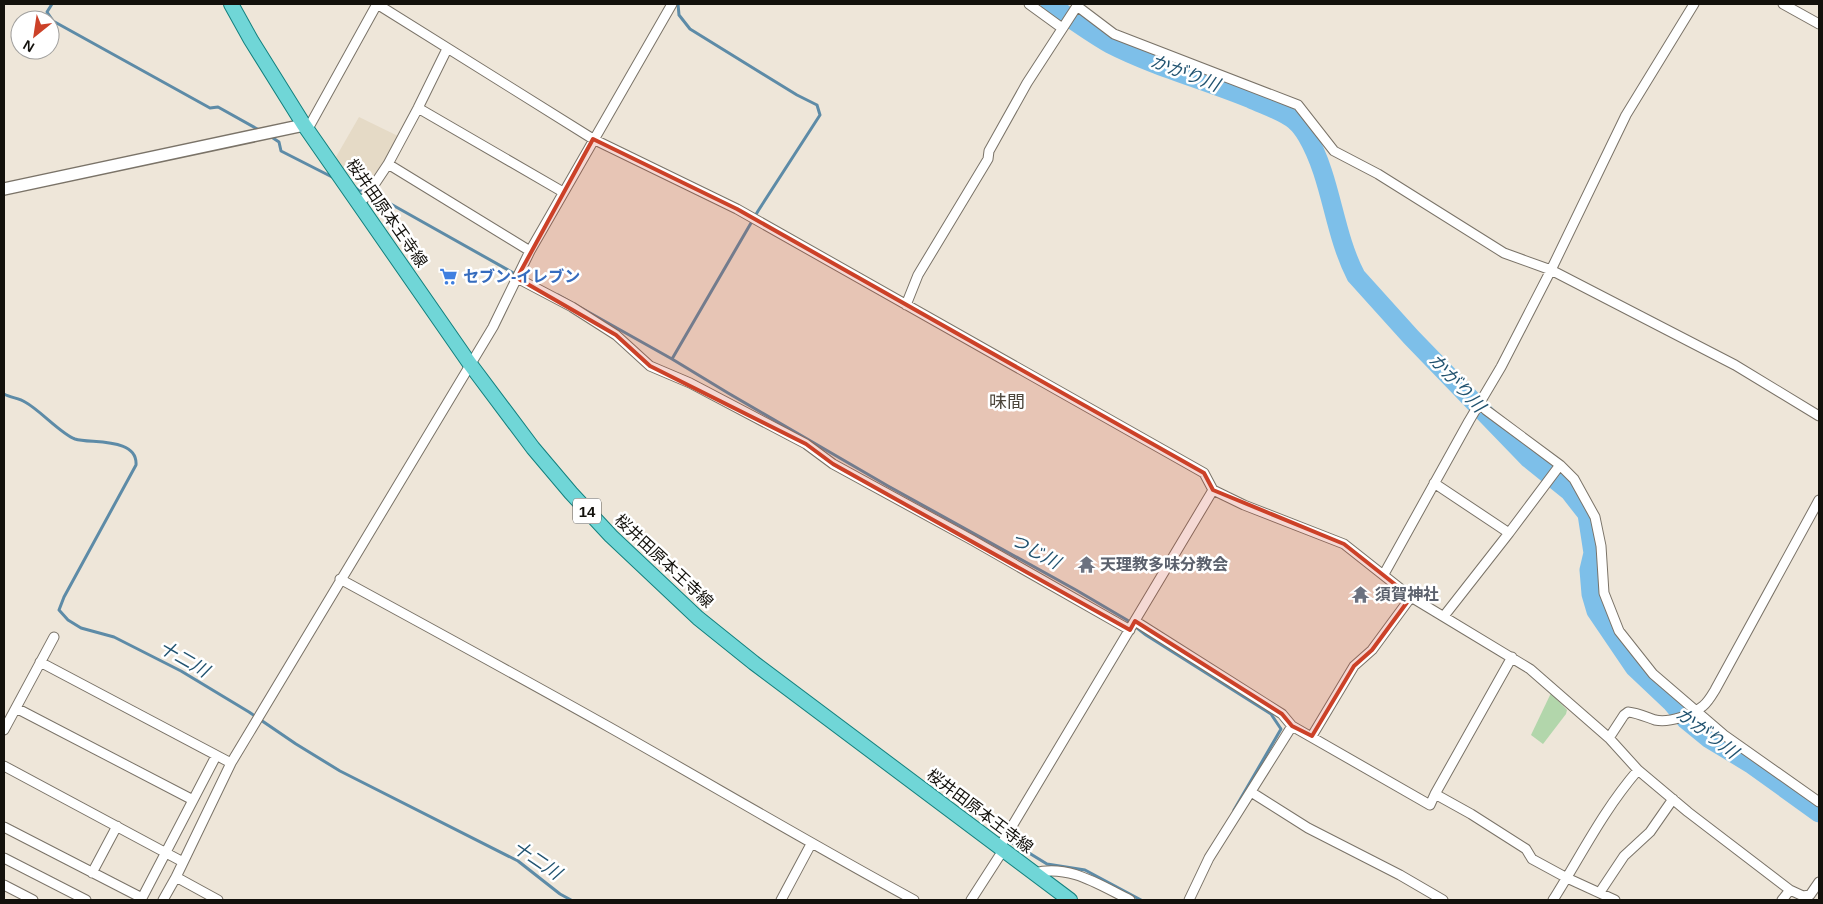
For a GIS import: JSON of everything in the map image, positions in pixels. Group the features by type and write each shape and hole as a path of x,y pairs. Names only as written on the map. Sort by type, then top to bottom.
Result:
{"main road":[{"name":"桜井田原本王寺線","path":"231,4 304,126 362,200 470,364 533,448 611,536 698,618 754,663 1070,900"}],"street":[{"path":"4,189 310,125 377,4 446,49 593,139 738,209 1204,473 1213,490 1244,505 1344,544 1411,597 1530,669 1609,738 1638,770 1790,890 1803,896 1810,895 1819,882"},
{"path":"163,900 231,763 340,579 494,327 530,251 672,4"},
{"path":"1029,4 1062,28"},
{"path":"1384,574 1501,367 1551,270 1626,115 1694,4"},
{"path":"1783,4 1819,24"},
{"path":"906,305 918,275 988,159 989,151 1027,83 1077,6 1114,34 1298,105 1334,151 1378,174 1504,253 1551,270 1735,365 1819,416"},
{"path":"362,200 388,164 418,108 446,49"},
{"path":"418,108 563,192"},
{"path":"388,164 530,251"},
{"path":"517,278 572,307 616,335 650,366 690,383 806,444 834,464 1130,630"},
{"path":"1480,402 1486,410 1560,465 1574,480 1595,517 1601,546 1604,593 1619,631 1653,674 1724,735 1819,802"},
{"path":"1444,616 1560,465"},
{"path":"1434,483 1509,533"},
{"path":"971,900 1000,855 1002,843 1213,490"},
{"path":"1609,738 1628,712 1638,713 1656,720 1670,720 1696,711 1705,705 1716,690 1819,500"},
{"path":"340,579 463,645 811,844 914,900"},
{"path":"1312,736 1354,666 1372,650 1411,597"},
{"path":"1135,621 1282,714 1292,726 1430,805 1512,657"},
{"path":"4,730 54,637"},
{"path":"40,662 231,763"},
{"path":"16,708 193,800"},
{"path":"1189,900 1209,858 1292,726"},
{"path":"4,827 141,899 216,756"},
{"path":"4,766 183,862"},
{"path":"1553,900 1595,828 1618,793 1638,770"},
{"path":"1251,792 1308,828 1400,875 1443,900"},
{"path":"1435,794 1472,814 1526,849 1532,859 1566,878 1615,900"},
{"path":"1600,892 1624,856 1650,832 1673,799"},
{"path":"92,872 117,826"},
{"path":"781,900 811,844"},
{"path":"4,858 86,900"},
{"path":"1034,874 1057,872 1077,874 1130,900"},
{"path":"176,877 218,900"},
{"path":"4,885 33,900"},
{"path":"1782,900 1790,890"}],"highlighted area":[{"path":"593,139 737,209 1204,473 1213,490 1344,544 1411,597 1372,650 1354,666 1312,736 1292,726 1282,714 1135,621 1130,630 833,464 806,444 650,366 616,335 517,278"}],"shaded area":[{"path":"359,117 400,137 385,164 368,185 341,170 336,157"}],"green space":[{"path":"1551,693 1567,710 1543,744 1531,735"}],"waterway":[{"path":"52,4 47,12 53,21 210,108 218,107 261,131"},
{"path":"672,359 758,211 820,115 817,105 797,95 690,29 679,15 678,4"},
{"name":"かがり川","path":"1050,4 1110,44 1145,60 1268,106 1299,124 1307,136 1322,170 1342,242 1356,276 1411,337 1528,458 1569,491 1587,514 1593,553 1589,570 1591,594 1596,611 1634,667 1671,702 1686,720 1708,738 1751,764 1819,813"},
{"path":"270,136 279,142 281,151 336,179"},
{"path":"353,187 389,203 517,275"},
{"name":"つじ川","path":"558,295 672,359 888,486 1076,590 1127,620 1146,635 1271,714 1281,729 1234,810"},
{"name":"十二川","path":"4,394 31,406 63,432 75,439 112,443 130,450 135,456 136,465 64,597 59,610 68,620 81,628 114,637 181,671 340,771 518,861 560,894 571,900"},
{"path":"1011,842 1047,864 1085,870 1141,900"}],"place":[{"name":"セブン-イレブン","path":"449,276"},
{"name":"天理教多味分教会","path":"1086,564"},
{"name":"須賀神社","path":"1361,594"}],"district":[{"name":"味間","path":"1007,402"}]}
